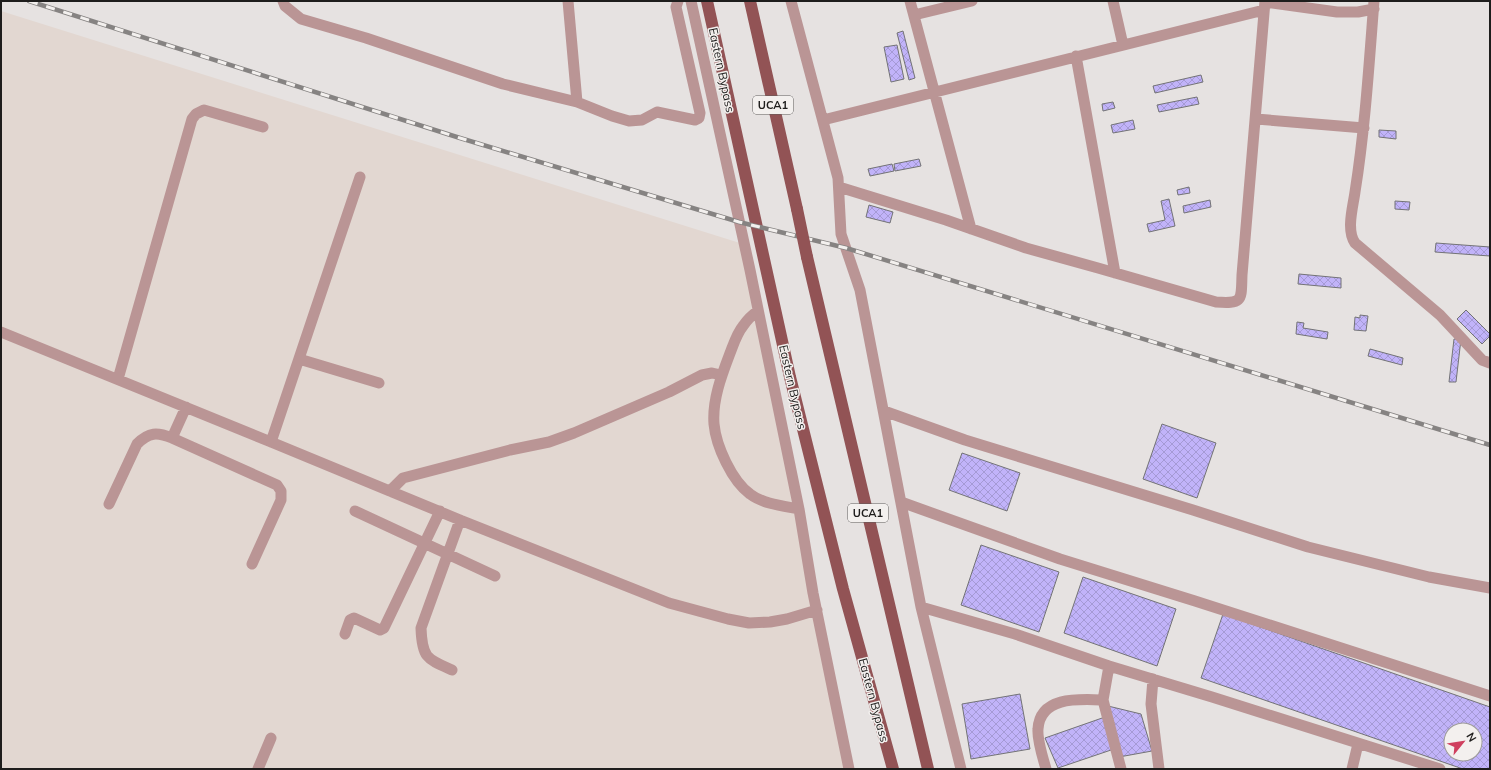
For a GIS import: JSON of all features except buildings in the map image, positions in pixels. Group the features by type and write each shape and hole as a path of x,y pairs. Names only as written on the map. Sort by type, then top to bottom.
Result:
{"main road":[{"name":"Eastern Bypass","path":"707,1 790,378 843,589 893,769"},
{"name":"UCA1","path":"750,1 808,257 928,769"}],"street":[{"path":"283,1 285,6 301,19 366,38 503,84 577,102 629,121 642,120 657,112 695,120 699,118 700,113 676,7 678,1"},
{"path":"568,1 577,102"},
{"path":"691,1 725,154 799,509 817,610 849,769"},
{"path":"791,1 838,178 841,234 860,290 921,607 961,769"},
{"path":"910,1 971,229"},
{"path":"914,16 972,1"},
{"path":"1113,1 1122,45"},
{"path":"823,120 1122,45 1264,4 1337,12 1358,12 1374,5 1364,128 1351,237 1440,316 1482,360 1490,363"},
{"path":"839,187 1026,248 1216,302 1230,303 1239,300 1241,297 1264,4"},
{"path":"1076,56 1115,273"},
{"path":"118,379 192,120 196,114 204,110 263,127"},
{"path":"1256,119 1364,128"},
{"path":"271,442 360,177"},
{"path":"758,311 750,317 739,331 721,375 716,398 714,424 718,442 734,476 750,494 765,501 799,509"},
{"path":"1,332 460,520 676,605 749,623 770,622 817,610"},
{"path":"299,359 379,384"},
{"path":"390,491 403,478 510,450 549,442 574,434 669,392 702,375 712,373 721,375"},
{"path":"172,438 186,407"},
{"path":"884,411 965,440 1308,547 1429,577 1490,588"},
{"path":"109,504 137,444 143,438 160,433 172,438 277,485 281,491 281,500 252,564"},
{"path":"901,502 1060,559 1203,603 1490,696"},
{"path":"355,511 495,576"},
{"path":"345,634 350,620 354,618 380,630 384,628 440,511"},
{"path":"452,670 433,662 428,657 422,644 421,628 460,520"},
{"path":"921,607 1015,634 1109,666 1440,769"},
{"path":"1109,666 1103,700 1121,769"},
{"path":"1153,679 1150,704 1159,769"},
{"path":"1046,769 1038,730 1040,721 1045,712 1053,705 1068,700 1103,700"},
{"path":"258,769 271,738"},
{"path":"1352,769 1358,744"}],"shaded area":[{"path":"1,11 743,244 848,769 1,769"}],"railway":[{"path":"29,1 460,138 739,222 846,248 1490,445"}]}
